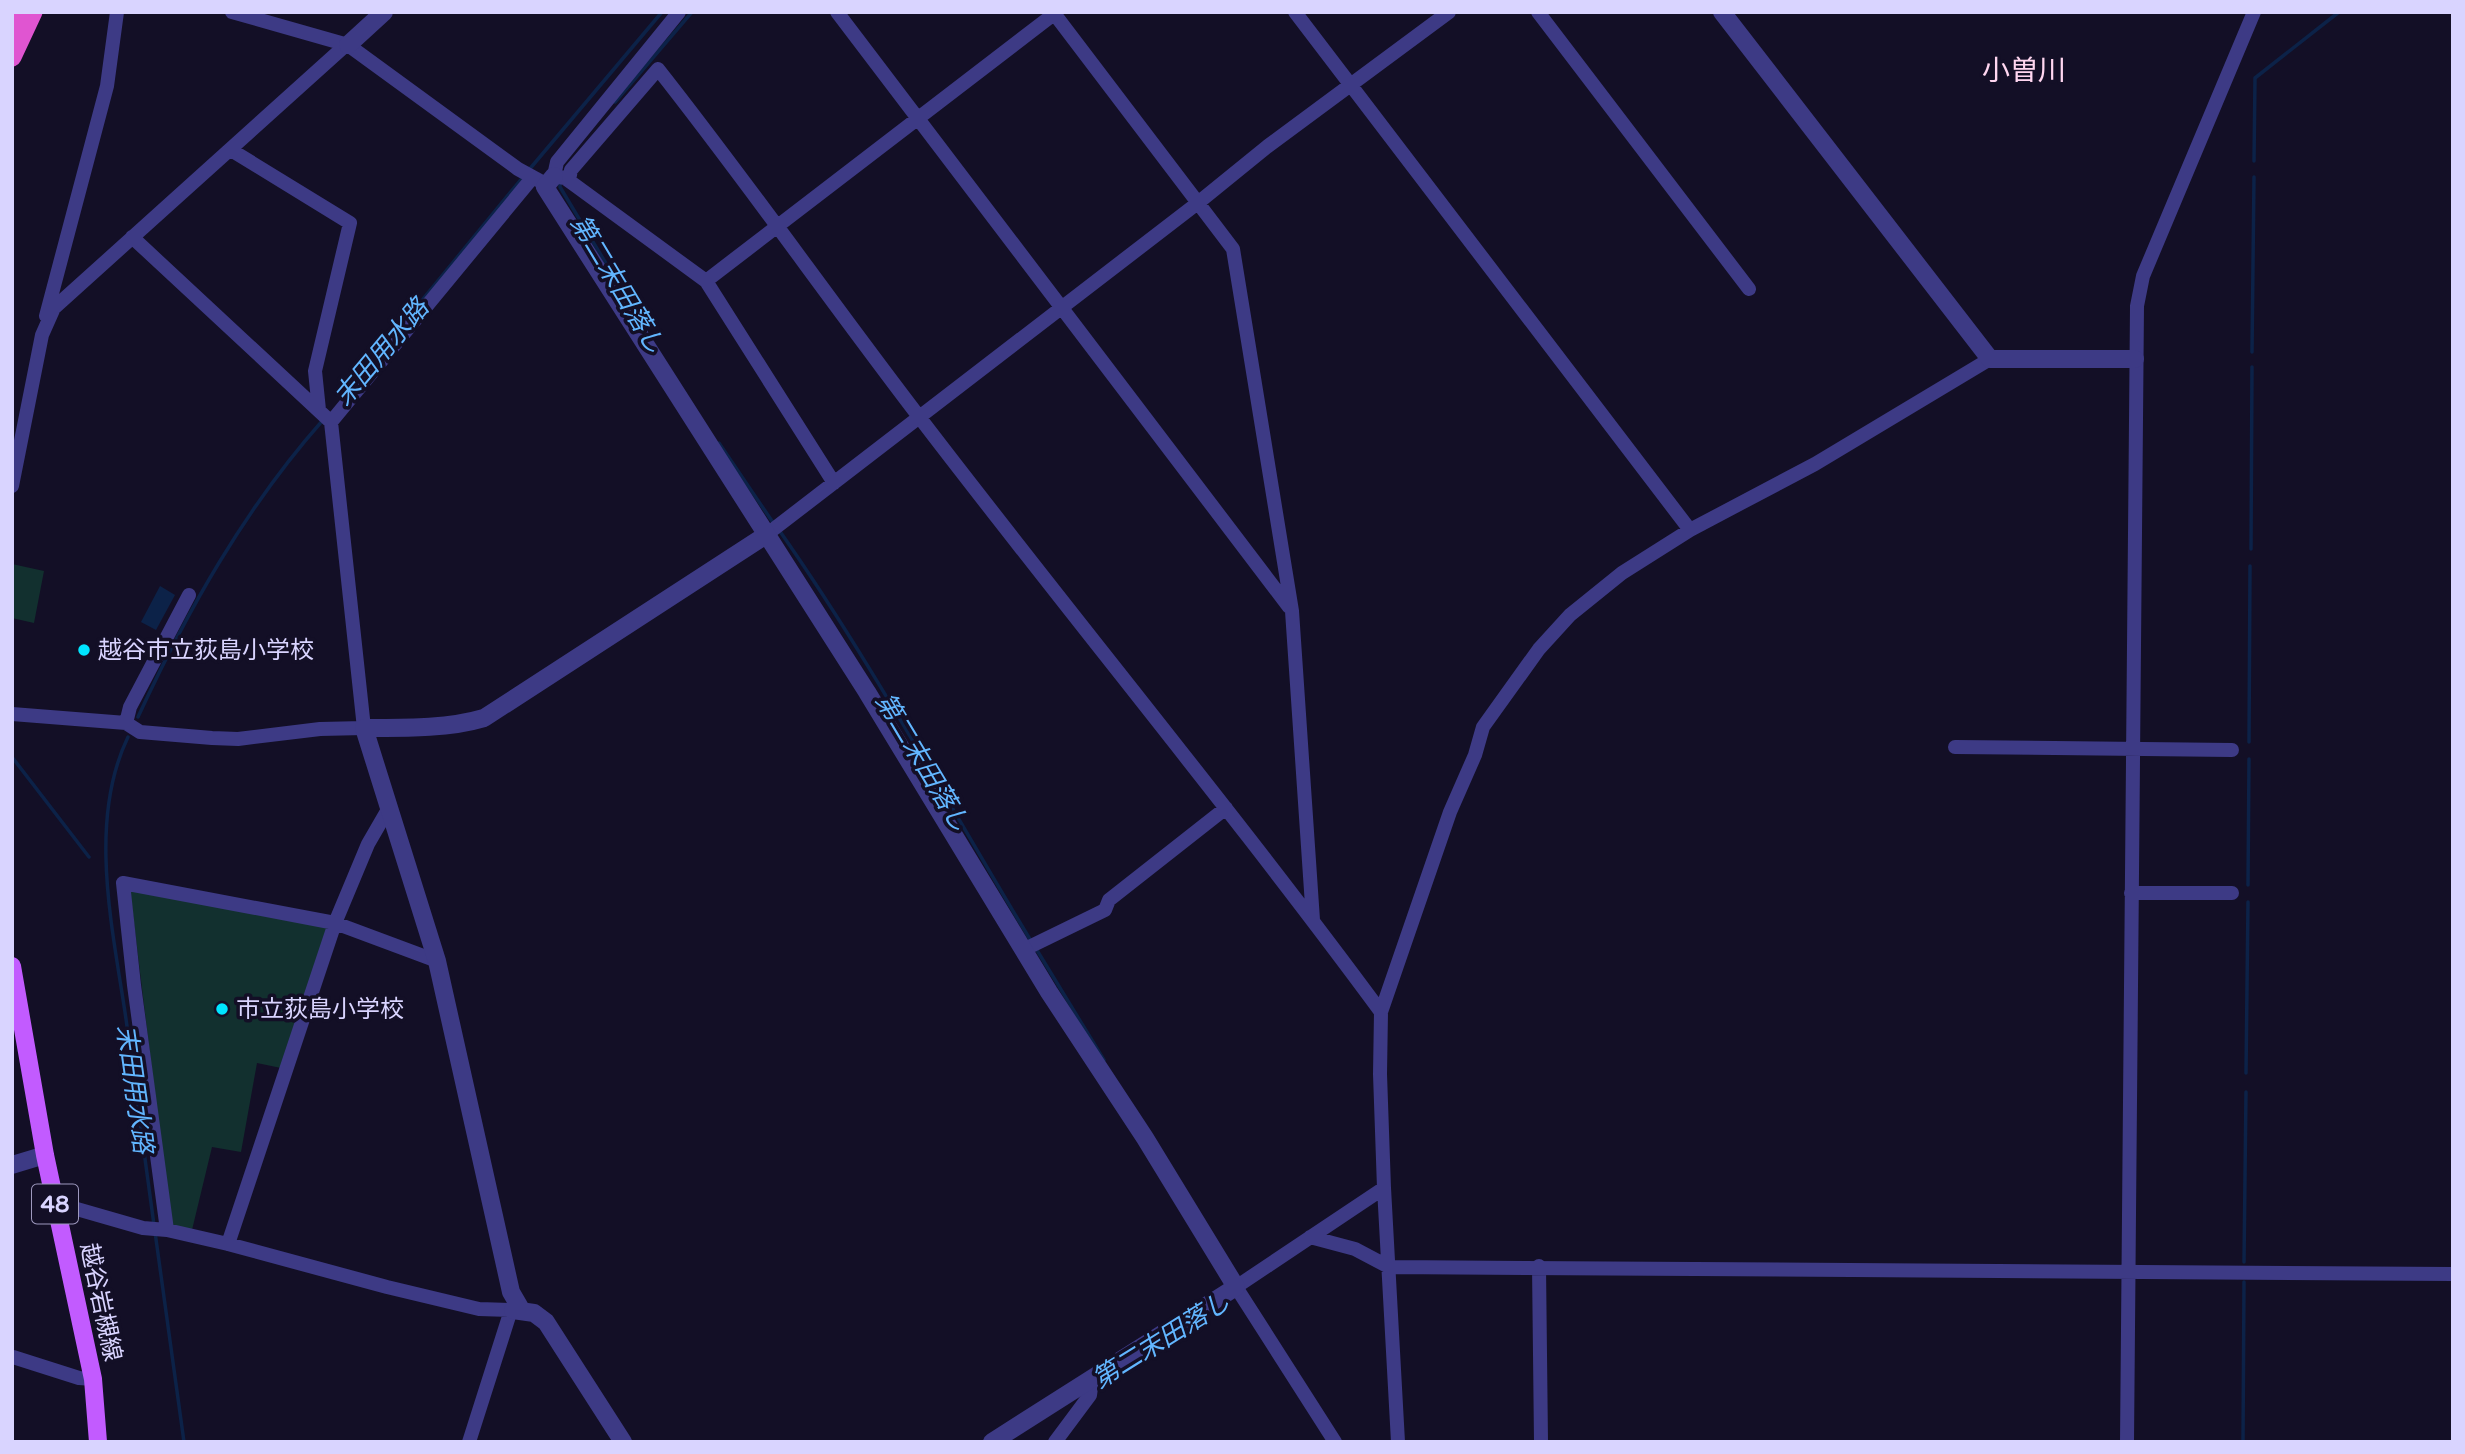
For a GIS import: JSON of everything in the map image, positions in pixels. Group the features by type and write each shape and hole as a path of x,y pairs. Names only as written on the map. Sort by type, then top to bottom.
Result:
{"highway":[{"path":"12,22 16,12"},
{"path":"12,57 33,12"}],"main road":[{"name":"越谷岩槻線","path":"13,973 45,1155 93,1379 97,1442"}],"street":[{"path":"12,486 48,305 107,86 117,12"},
{"path":"232,12 347,45 519,169 550,180 706,281 834,482"},
{"path":"45,324 60,302 384,12"},
{"path":"331,422 550,180 557,162 679,12"},
{"path":"837,12 1292,611"},
{"path":"1295,12 1690,530"},
{"path":"12,714 125,723 140,732 225,738 320,729 400,728 484,718 766,535 1268,146 1449,12"},
{"path":"1538,12 1749,289"},
{"path":"1722,12 1990,359"},
{"path":"2127,1442 2137,306 2143,276 2254,12"},
{"path":"706,281 1054,13 1233,249 1292,611 1313,921"},
{"path":"550,180 571,170 658,69 919,416 1226,808 1381,1012"},
{"path":"231,150 350,223 315,371 319,410"},
{"path":"550,180 766,535 910,761 1049,992 1145,1138 1335,1442"},
{"path":"132,237 331,422 365,728 437,961 516,1311 469,1442"},
{"path":"1398,1442 1384,1188 1381,1012 1450,812 1475,755 1483,727 1539,649 1570,615 1622,573 1690,530 1815,464 1990,359 2135,359"},
{"path":"125,723 130,707 189,595"},
{"path":"1955,747 2232,750"},
{"path":"228,1244 335,923 368,844 390,806"},
{"path":"1025,949 1105,911 1109,900 1226,808"},
{"path":"167,1230 122,883 335,923 437,961"},
{"path":"2131,893 2232,893"},
{"path":"12,1165 45,1155"},
{"path":"992,1442 1236,1287 1384,1188"},
{"path":"55,1205 143,1228 167,1230 228,1244 479,1309 534,1313 545,1322 623,1442"},
{"path":"1310,1237 1355,1250 1389,1266 2453,1274"},
{"path":"1539,1266 1541,1442"},
{"path":"13,1357 79,1378 93,1379"},
{"path":"1055,1442 1090,1395 1092,1380"},
{"path":"1319,1442 1320,1420"}],"green space":[{"path":"12,564 44,571 34,623 12,618"},
{"name":"市立荻島小学校","path":"130,890 328,926 281,1068 257,1063 241,1152 212,1147 192,1230 171,1226"}],"water":[{"path":"160,586 175,595 156,630 141,622"}],"waterway":[{"name":"末田用水路","path":"528,171 662,12"},
{"name":"第二末田落し","path":"615,102 692,12"},
{"path":"2254,161 2255,78 2339,12"},
{"name":"末田用水路","path":"373,360 523,177"},
{"path":"2252,352 2254,177"},
{"name":"第二末田落し","path":"560,181 560,187 634,310"},
{"path":"2251,549 2252,367"},
{"name":"末田用水路","path":"138,717 177,638 243,525 323,420"},
{"name":"第二末田落し","path":"719,443 774,524"},
{"name":"第二末田落し","path":"779,530 846,630 1031,941"},
{"path":"2249,742 2250,566"},
{"name":"末田用水路","path":"128,737 116,770 109,804 107,876 154,1225"},
{"path":"12,757 89,857"},
{"path":"2248,885 2249,759"},
{"path":"2246,1073 2248,902"},
{"name":"第二末田落し","path":"1035,947 1104,1060"},
{"path":"2244,1262 2246,1092"},
{"name":"末田用水路","path":"155,1232 184,1442"},
{"path":"2243,1442 2244,1282"}],"place":[{"name":"越谷市立荻島小学校","path":"84,650"},
{"name":"市立荻島小学校","path":"222,1009"}],"district":[{"name":"小曽川","path":"2024,70"}]}
